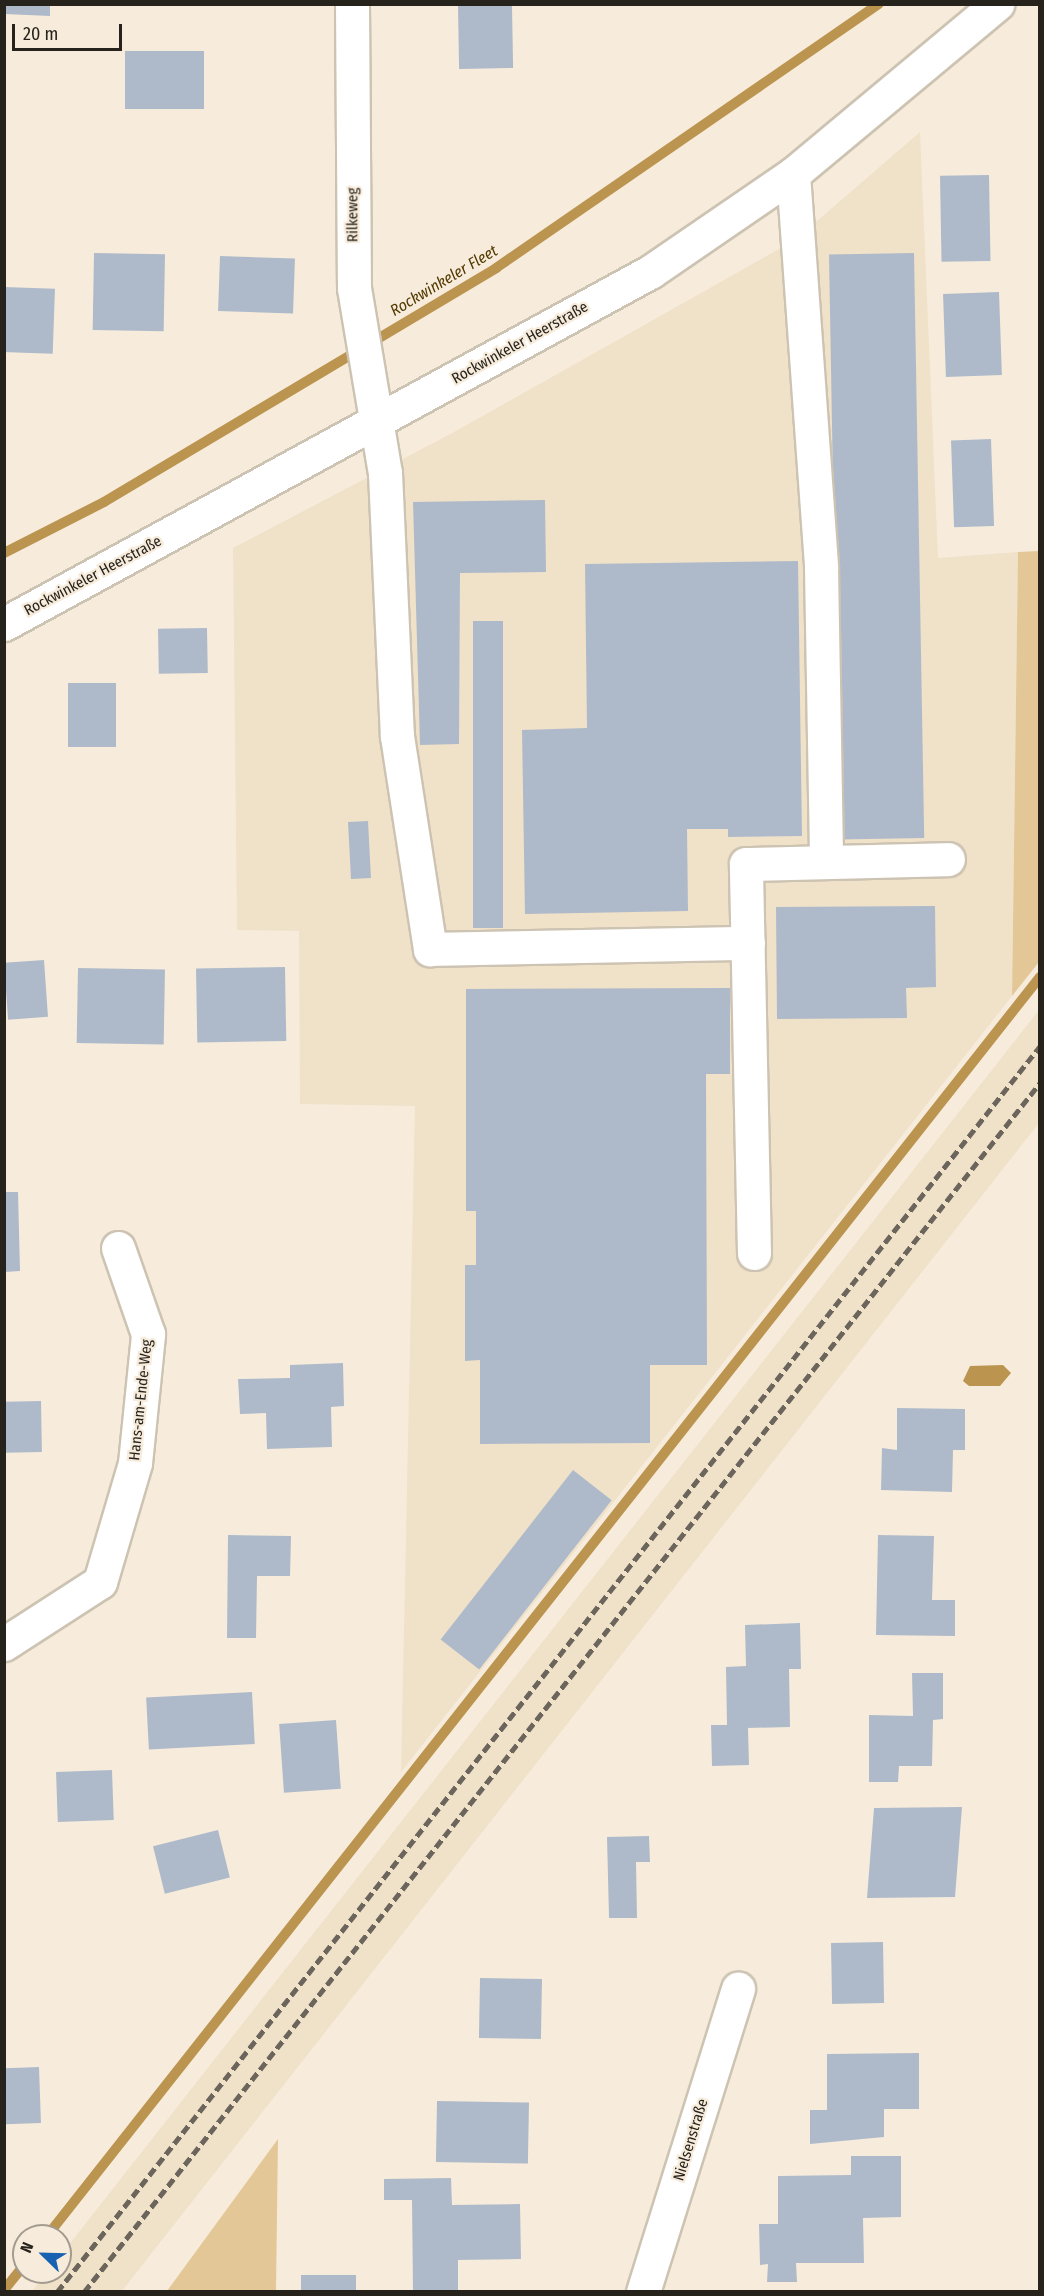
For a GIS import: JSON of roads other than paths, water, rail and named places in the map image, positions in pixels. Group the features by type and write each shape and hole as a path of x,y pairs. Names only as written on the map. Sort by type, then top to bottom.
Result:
{"street":[{"name":"Rilkeweg","path":"352,4 354,288 386,473 397,736 430,949 748,943"},
{"name":"Rockwinkeler Heerstraße","path":"4,624 650,272 794,174 997,4"},
{"path":"794,174 821,568 826,862"},
{"path":"754,1253 746,864 948,859"},
{"name":"Hans-am-Ende-Weg","path":"4,1644 99,1582 135,1463 148,1334 118,1248"},
{"name":"Nielsenstraße","path":"643,2292 738,1988"}],"waterway":[{"name":"Rockwinkeler Fleet","path":"4,553 104,502 496,268 879,4"},
{"path":"56,2224 1040,977"},
{"path":"4,2290 12,2280"}],"railway":[{"path":"57,2292 1040,1046"},
{"path":"84,2292 1040,1083"}]}
